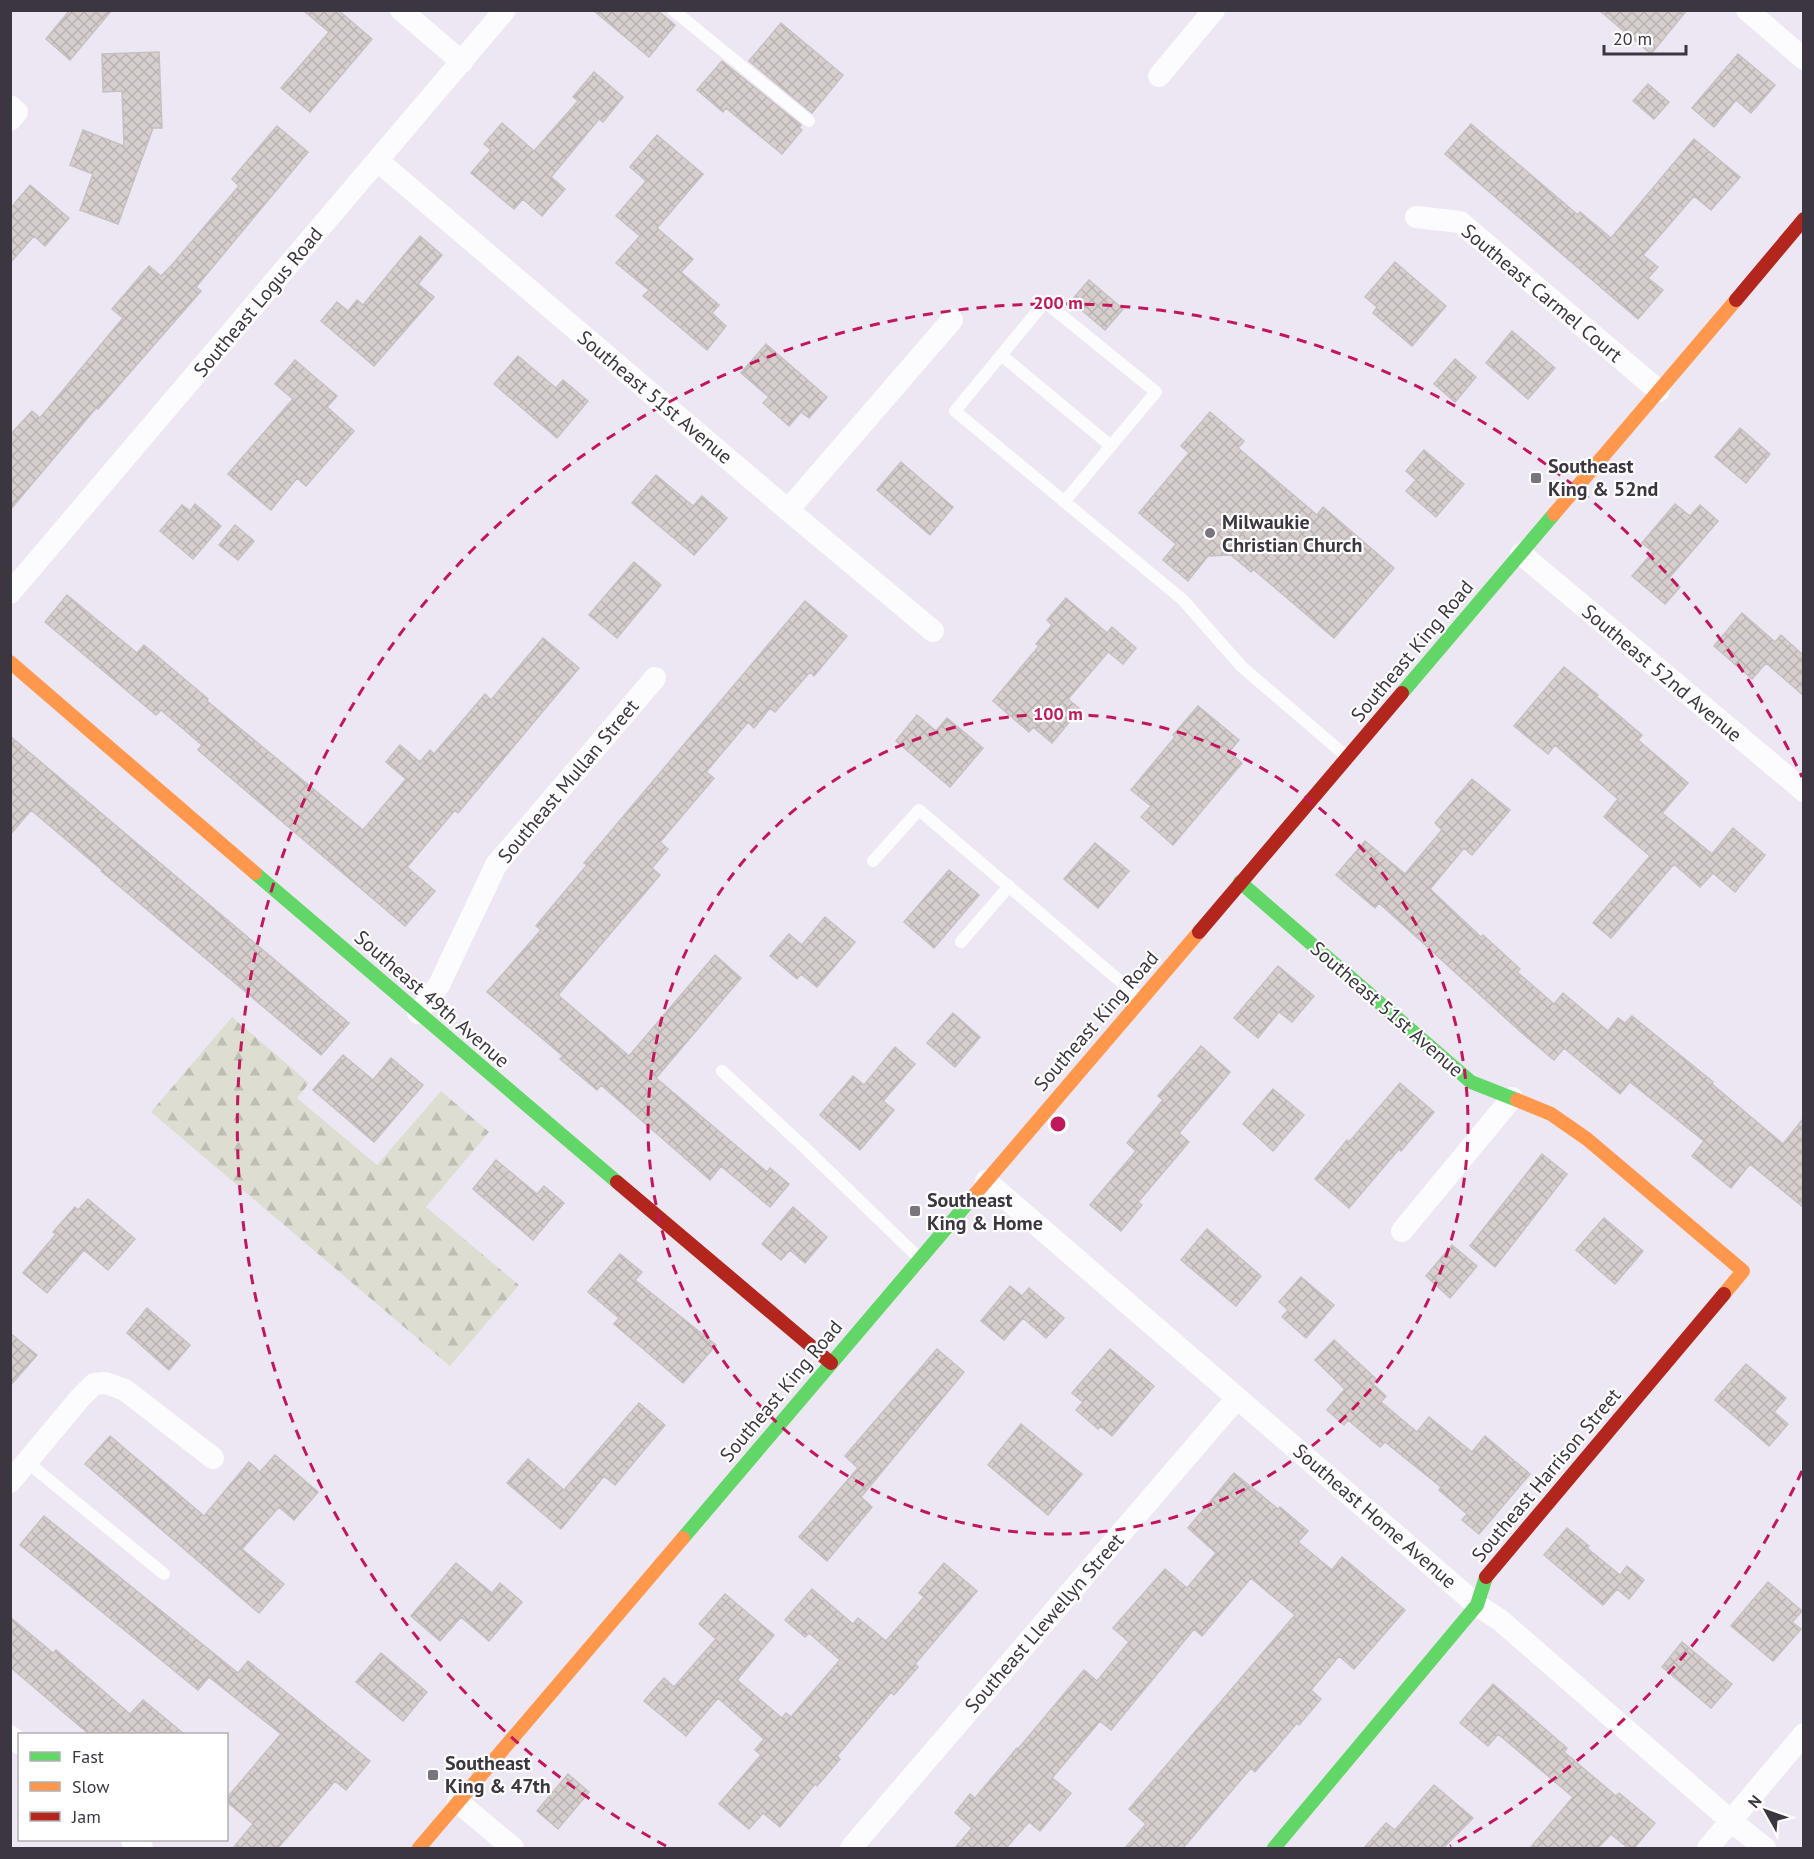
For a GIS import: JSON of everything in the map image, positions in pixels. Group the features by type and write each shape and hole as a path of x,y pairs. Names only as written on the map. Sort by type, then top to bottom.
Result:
{"street":[{"path":"400,10 462,62"},
{"name":"Southeast Logus Road","path":"10,593 506,10"},
{"path":"1158,76 1214,10"},
{"path":"1747,10 1803,59"},
{"name":"Southeast 51st Avenue","path":"378,161 933,631"},
{"name":"Southeast Carmel Court","path":"1416,217 1460,222 1659,391"},
{"name":"Southeast King Road","path":"419,1848 1803,220"},
{"path":"788,510 952,320"},
{"name":"Southeast 52nd Avenue","path":"1521,554 1803,791"},
{"name":"Southeast 49th Avenue","path":"10,662 417,1013 831,1363"},
{"name":"Southeast Mullan Street","path":"417,1013 439,985 496,865 655,678"},
{"name":"Southeast 51st Avenue","path":"1240,882 1471,1082 1551,1114 1587,1139 1743,1271"},
{"path":"1402,1231 1512,1098"},
{"name":"Southeast Home Avenue","path":"986,1181 1477,1605 1500,1620 1765,1848"},
{"name":"Southeast Harrison Street","path":"1274,1848 1477,1605 1487,1575 1743,1271"},
{"path":"10,1482 94,1384 106,1383 124,1390 213,1458"},
{"name":"Southeast Llewellyn Street","path":"851,1848 1238,1398"},
{"path":"1708,1848 1803,1734"},
{"path":"458,1802 513,1848"}],"lane":[{"path":"673,10 809,121"},
{"path":"1064,502 1156,392 1045,302 955,411 1064,502 1183,600 1242,667 1347,757"},
{"path":"1001,355 1111,446"},
{"path":"873,861 919,810 1141,999"},
{"path":"961,942 1009,886"},
{"path":"722,1071 919,1258"},
{"path":"27,1462 165,1574"}],"green space":[{"path":"232,1017 309,1083 297,1098 377,1165 441,1091 489,1132 426,1207 519,1285 450,1366 151,1112"}],"building":[{"path":"70,10 112,10 70,60 46,39"},
{"path":"303,10 338,10 372,39 310,112 281,88 329,32"},
{"path":"593,10 657,10 675,25 649,57"},
{"path":"1599,10 1687,10 1651,54"},
{"path":"781,23 843,75 812,113 749,61"},
{"path":"159,52 162,128 153,128 118,224 80,210 93,174 70,165 83,130 124,146 122,91 103,92 102,54"},
{"path":"1738,54 1775,85 1751,113 1736,100 1714,127 1692,108"},
{"path":"722,61 801,125 799,128 802,130 782,154 726,108 723,112 697,90"},
{"path":"594,72 623,97 603,122 599,119 551,177 565,189 542,216 523,199 514,209 471,173 491,150 484,144 502,123 534,151 578,101 573,97"},
{"path":"1648,84 1669,102 1654,119 1633,101"},
{"path":"1471,124 1578,215 1580,212 1611,238 1694,139 1740,177 1711,210 1694,196 1643,255 1658,267 1648,278 1663,290 1638,319 1445,154"},
{"path":"277,126 308,152 196,287 201,291 98,409 96,408 10,510 10,435 32,411 40,418 123,318 112,309 149,266 161,276 171,266 239,186 232,179"},
{"path":"657,135 703,174 657,228 693,259 681,272 719,305 712,313 726,326 707,350 643,296 649,290 616,263 640,236 616,216 646,181 630,167"},
{"path":"30,185 69,218 45,246 34,236 10,263 10,209"},
{"path":"420,236 442,255 418,284 434,297 374,366 321,321 337,302 348,311 357,300 363,305"},
{"path":"1395,262 1446,306 1412,346 1373,313 1377,307 1365,297"},
{"path":"1089,280 1123,309 1105,330 1071,301"},
{"path":"1512,331 1555,368 1528,399 1486,363"},
{"path":"766,344 827,397 809,418 801,412 789,426 763,403 769,397 741,373"},
{"path":"518,356 556,388 563,380 588,401 557,438 494,384"},
{"path":"1455,359 1476,377 1455,402 1434,384"},
{"path":"295,360 337,396 327,407 354,431 306,486 297,478 271,510 228,474 293,399 275,384"},
{"path":"1210,412 1244,441 1238,448 1317,515 1323,507 1394,568 1334,638 1253,569 1251,572 1231,555 1208,556 1188,581 1163,560 1176,544 1139,513 1189,453 1181,446"},
{"path":"1740,428 1770,454 1746,483 1715,457"},
{"path":"1424,450 1464,484 1436,517 1406,491 1416,480 1406,471"},
{"path":"901,462 953,507 930,535 877,490"},
{"path":"656,475 693,506 702,496 727,518 694,555 632,503"},
{"path":"195,504 221,526 193,559 160,531 182,505 190,511"},
{"path":"1675,504 1690,516 1700,505 1718,521 1669,578 1680,587 1665,604 1632,576 1653,552 1642,543"},
{"path":"235,525 254,541 238,560 219,545"},
{"path":"634,562 661,585 617,638 589,615"},
{"path":"67,595 137,653 144,645 208,699 207,701 363,830 406,779 386,762 400,745 420,762 430,750 434,754 485,694 491,700 543,638 579,668 458,813 455,810 407,867 435,891 405,926 198,750 202,745 161,710 156,715 45,622"},
{"path":"1066,598 1107,633 1112,627 1136,648 1123,664 1108,652 1068,699 1080,709 1052,743 1033,727 1029,732 993,701 1039,646 1036,644 1052,625 1047,620"},
{"path":"805,601 847,636 814,676 810,672 775,712 770,708 754,728 748,722 706,772 714,778 660,842 668,849 652,868 660,875 558,995 629,1056 715,955 741,978 656,1078 767,1172 770,1168 789,1184 770,1207 721,1166 710,1180 601,1085 597,1090 560,1059 563,1056 487,992 541,930 536,926 587,865 584,863"},
{"path":"1742,613 1775,642 1781,635 1803,655 1803,695 1766,663 1752,679 1714,646"},
{"path":"1564,667 1642,735 1638,740 1688,783 1662,813 1712,854 1733,828 1765,855 1735,892 1713,873 1700,887 1674,864 1611,938 1593,923 1650,856 1604,817 1618,799 1555,745 1548,754 1514,726"},
{"path":"1198,706 1239,740 1229,752 1242,763 1173,845 1141,817 1151,806 1131,790"},
{"path":"917,715 936,731 947,718 983,748 950,787 896,741"},
{"path":"10,736 349,1023 321,1055 31,810 10,835"},
{"path":"1472,779 1510,810 1472,855 1464,848 1430,889 1481,937 1483,935 1520,969 1517,972 1554,1004 1563,993 1608,1031 1618,1018 1625,1023 1632,1016 1713,1082 1712,1084 1783,1144 1803,1119 1803,1207 1750,1164 1731,1188 1692,1156 1704,1141 1630,1082 1620,1094 1564,1048 1554,1060 1379,903 1375,908 1336,875 1365,841 1405,874 1442,830 1435,823"},
{"path":"1095,843 1129,871 1098,908 1064,879"},
{"path":"949,870 979,895 934,948 904,922"},
{"path":"825,917 855,942 817,987 801,974 797,979 770,956 789,934 802,945"},
{"path":"1278,966 1314,996 1292,1022 1279,1012 1258,1038 1234,1018"},
{"path":"953,1013 980,1037 955,1067 927,1043"},
{"path":"1201,1046 1230,1072 1179,1133 1189,1142 1138,1202 1142,1205 1121,1231 1090,1205 1136,1151 1127,1143 1163,1100 1158,1096"},
{"path":"895,1047 915,1064 883,1101 894,1110 860,1150 820,1115 853,1076 864,1085"},
{"path":"343,1055 373,1080 391,1058 423,1085 374,1142 313,1090"},
{"path":"1400,1083 1434,1112 1349,1208 1315,1179 1347,1140 1349,1142"},
{"path":"1273,1089 1304,1115 1273,1151 1243,1124"},
{"path":"1542,1154 1567,1174 1495,1267 1470,1246"},
{"path":"496,1160 537,1194 544,1186 564,1203 533,1240 473,1189"},
{"path":"88,1199 135,1239 108,1270 84,1250 47,1293 23,1273 56,1234 53,1232 75,1207 78,1210"},
{"path":"793,1207 827,1237 805,1263 790,1250 781,1260 762,1244"},
{"path":"1604,1218 1643,1251 1615,1284 1576,1250"},
{"path":"1207,1229 1261,1276 1236,1306 1181,1260"},
{"path":"1452,1245 1477,1266 1450,1298 1426,1276"},
{"path":"620,1254 642,1272 635,1280 716,1345 683,1383 614,1324 619,1318 588,1292"},
{"path":"1301,1277 1334,1305 1306,1338 1282,1317 1288,1310 1279,1302"},
{"path":"1010,1286 1022,1296 1029,1288 1064,1318 1046,1338 1023,1318 1004,1340 981,1321"},
{"path":"147,1308 190,1345 169,1370 127,1333"},
{"path":"10,1333 37,1355 10,1386"},
{"path":"1334,1340 1376,1379 1373,1384 1386,1396 1381,1402 1417,1432 1429,1417 1472,1452 1485,1436 1530,1474 1479,1534 1462,1520 1467,1514 1439,1490 1441,1487 1385,1442 1380,1447 1348,1420 1344,1425 1327,1410 1345,1389 1315,1360"},
{"path":"937,1349 964,1372 861,1497 872,1507 827,1561 799,1537 858,1468 845,1456"},
{"path":"1110,1349 1154,1386 1112,1436 1100,1426 1098,1429 1076,1410 1083,1402 1072,1393"},
{"path":"1746,1364 1786,1398 1774,1412 1788,1424 1769,1446 1715,1400"},
{"path":"639,1403 665,1425 615,1485 604,1476 561,1529 507,1483 528,1459 564,1490"},
{"path":"1021,1424 1082,1474 1048,1515 988,1465"},
{"path":"110,1436 204,1516 249,1462 260,1472 275,1455 318,1492 294,1520 279,1507 242,1549 284,1584 259,1613 85,1464"},
{"path":"1234,1473 1308,1531 1298,1542 1332,1570 1342,1557 1405,1610 1354,1669 1339,1656 1311,1690 1321,1699 1255,1772 1251,1768 1183,1848 1125,1848 1146,1824 1129,1809 1295,1615 1251,1578 1202,1636 1194,1629 1111,1730 1100,1721 1052,1778 1071,1793 1040,1831 1029,1822 1006,1848 955,1848 972,1828 955,1813 970,1794 975,1798 1084,1670 1097,1681 1129,1642 1113,1628 1165,1569 1187,1588 1216,1553 1188,1528"},
{"path":"44,1516 238,1673 248,1661 370,1761 346,1790 335,1781 278,1848 233,1848 253,1824 228,1803 228,1797 281,1734 209,1677 198,1690 20,1545"},
{"path":"1567,1528 1620,1575 1627,1566 1644,1580 1629,1599 1617,1589 1603,1605 1544,1555"},
{"path":"456,1563 492,1593 500,1583 522,1602 489,1641 461,1617 440,1641 411,1616"},
{"path":"944,1563 977,1591 915,1664 918,1667 894,1695 891,1692 837,1756 840,1759 817,1786 815,1784 780,1827 763,1813 749,1829 719,1804 761,1755 755,1750 764,1739 718,1698 686,1736 644,1701 664,1678 674,1687 716,1639 699,1624 725,1594 774,1635 737,1680 782,1718 786,1713 791,1717 840,1660 809,1633 805,1637 785,1620 812,1589 853,1624 858,1618 886,1641 924,1597 919,1593"},
{"path":"1768,1582 1802,1611 1792,1622 1801,1629 1773,1661 1731,1626"},
{"path":"10,1617 53,1653 56,1650 130,1714 143,1700 183,1733 88,1733 10,1667"},
{"path":"1682,1642 1732,1684 1711,1708 1662,1667"},
{"path":"381,1653 427,1692 403,1721 356,1682"},
{"path":"1493,1684 1567,1748 1564,1752 1616,1796 1619,1793 1655,1823 1634,1848 1628,1848 1611,1834 1598,1848 1530,1848 1573,1797 1498,1734 1488,1746 1460,1723"},
{"path":"568,1774 589,1792 558,1829 537,1811"},
{"path":"1434,1785 1473,1818 1443,1848 1364,1848 1386,1823 1395,1830"}],"traffic: fast":[{"path":"1402,693 1554,514"},
{"path":"255,873 617,1182"},
{"path":"1240,882 1471,1082 1517,1100"},
{"path":"683,1538 971,1199"},
{"path":"1274,1848 1477,1605 1486,1577"}],"traffic: slow":[{"path":"1554,514 1736,300"},
{"path":"10,662 255,873"},
{"path":"971,1199 1199,932"},
{"path":"1517,1100 1551,1114 1587,1139 1743,1271 1724,1294"},
{"path":"419,1848 683,1538"}],"traffic: jam":[{"path":"1736,300 1804,219"},
{"path":"1199,932 1402,693"},
{"path":"617,1182 831,1363"},
{"path":"1486,1577 1724,1294"}],"place":[{"name":"Southeast King & 52nd","path":"1536,478"},
{"name":"Milwaukie Christian Church","path":"1210,533"},
{"name":"Southeast King & Home","path":"915,1211"},
{"name":"Southeast King & 47th","path":"433,1775"}]}
